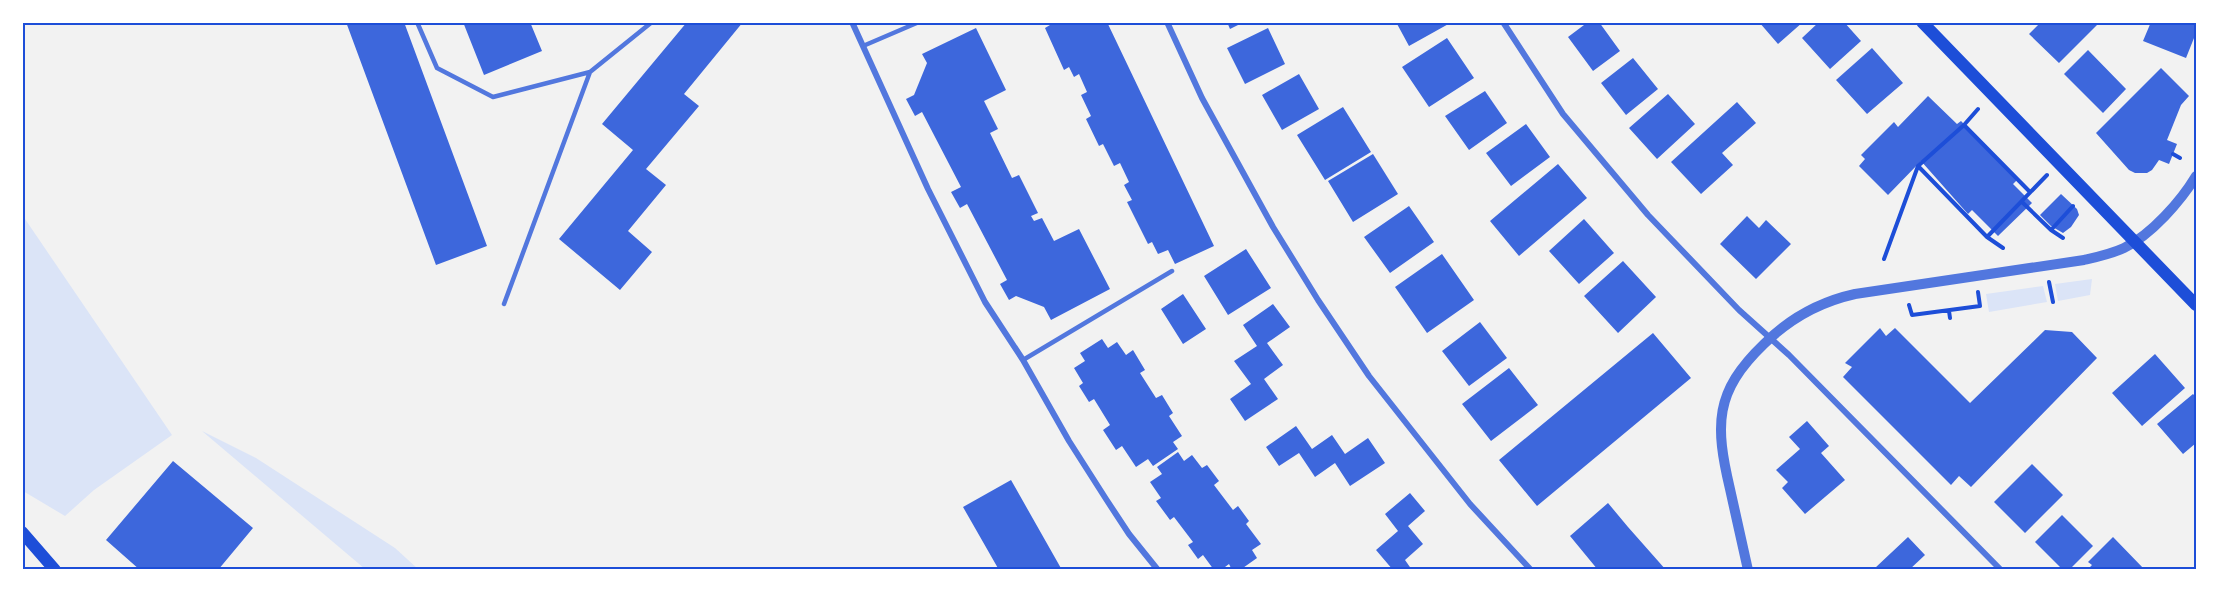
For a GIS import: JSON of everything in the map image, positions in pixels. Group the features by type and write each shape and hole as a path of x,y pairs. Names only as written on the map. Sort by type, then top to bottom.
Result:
{"main road":[{"path":"1922,22 2196,305"},
{"path":"22,532 55,570"}],"street":[{"path":"852,22 953,240 985,302 1023,360 1069,441 1106,499 1129,534 1158,570"},
{"path":"1167,22 1202,99 1273,227 1369,376 1470,504 1531,570"},
{"path":"1503,22 1563,114 1648,215 1738,310 1789,355 2001,570"},
{"path":"1748,570 1723,458 1720,422 1723,406 1738,371 1769,338 1796,317 1840,297 2084,260 2108,254 2136,241 2172,209 2196,176"}],"lane":[{"path":"417,22 436,68 493,97 590,72 652,22"},
{"path":"863,46 919,22"},
{"path":"504,304 590,72"},
{"path":"1023,360 1172,272"}],"path":[{"path":"1884,259 1918,166 1964,125 1978,109"},
{"path":"1964,125 2030,192"},
{"path":"2173,154 2180,158"},
{"path":"1918,166 1987,237 2003,248"},
{"path":"1987,237 2048,175"},
{"path":"2022,202 2051,230 2063,238"},
{"path":"2051,230 2076,203"},
{"path":"2049,282 2053,302"},
{"path":"1909,304 1912,315 1980,306 1978,292"},
{"path":"1949,310 1950,318"}],"shaded area":[{"path":"23,216 172,435 94,490 65,516 23,491"},
{"path":"2092,279 2090,295 2058,301 2055,284"},
{"path":"2043,286 2047,302 1989,312 1986,294"},
{"path":"202,431 256,458 395,548 418,569 365,569"}],"building":[{"path":"346,22 404,22 487,246 436,265"},
{"path":"463,22 530,22 542,51 484,75"},
{"path":"687,22 743,22 684,94 699,106 646,169 666,185 628,231 652,252 620,290 559,239 633,150 602,124"},
{"path":"1048,22 1107,22 1214,246 1175,264 1168,250 1158,254 1152,242 1148,244 1127,202 1132,200 1124,185 1129,182 1120,163 1114,166 1103,144 1099,146 1086,119 1091,116 1081,95 1087,92 1079,74 1074,77 1069,67 1064,70 1045,28 1050,25"},
{"path":"1227,22 1244,22 1230,29"},
{"path":"1396,22 1452,22 1409,46"},
{"path":"1588,22 1599,22 1620,51 1593,71 1568,37"},
{"path":"1759,22 1803,22 1778,44"},
{"path":"1819,22 1844,22 1861,41 1830,69 1802,38"},
{"path":"2041,22 2095,22 2097,25 2059,63 2029,34"},
{"path":"2151,22 2196,22 2196,33 2186,58 2143,41"},
{"path":"976,28 1006,90 984,101 998,129 990,133 1012,178 1019,175 1038,213 1031,216 1034,221 1042,218 1054,241 1079,229 1110,289 1051,320 1044,307 1016,296 1009,300 1000,284 1007,280 967,204 960,208 951,192 961,187 922,112 915,116 906,99 914,95 927,63 922,54"},
{"path":"1268,28 1285,64 1245,84 1227,48"},
{"path":"1447,38 1474,78 1429,107 1402,67"},
{"path":"1872,48 1903,83 1867,114 1836,80"},
{"path":"2088,50 2126,89 2103,113 2064,74"},
{"path":"1633,58 1658,89 1626,115 1601,83"},
{"path":"2161,68 2189,96 2181,105 2167,140 2177,144 2169,164 2159,160 2147,173 2135,173 2129,170 2096,133"},
{"path":"1299,74 1319,109 1282,130 1262,95"},
{"path":"1485,91 1507,123 1469,150 1445,116"},
{"path":"1668,94 1695,124 1657,159 1629,128"},
{"path":"1928,96 1957,124 1961,121 2018,179 2013,184 2032,203 1998,236 1972,210 1968,214 1921,161 1888,195 1859,166 1865,159 1861,155 1894,122 1898,127"},
{"path":"1737,102 1756,123 1722,153 1733,165 1701,194 1671,162"},
{"path":"1343,107 1371,152 1325,180 1297,135"},
{"path":"1526,124 1550,157 1511,186 1486,153"},
{"path":"1373,154 1398,194 1353,222 1328,181"},
{"path":"1558,164 1587,198 1519,256 1490,221"},
{"path":"2061,194 2077,209 2079,215 2071,227 2063,233 2051,226 2040,215"},
{"path":"1409,206 1434,242 1390,273 1364,237"},
{"path":"1747,216 1759,228 1766,220 1791,244 1756,279 1720,244"},
{"path":"1584,219 1614,253 1579,284 1549,251"},
{"path":"1246,249 1271,288 1228,315 1204,276"},
{"path":"1442,254 1474,300 1427,333 1395,287"},
{"path":"1623,261 1656,297 1618,333 1584,296"},
{"path":"1183,294 1206,329 1183,344 1161,309"},
{"path":"1273,304 1290,327 1267,343 1283,365 1264,379 1278,399 1245,421 1230,399 1251,384 1234,361 1257,346 1243,325"},
{"path":"1480,322 1507,358 1469,386 1442,351"},
{"path":"1880,328 1886,336 1895,328 1970,403 2045,330 2072,332 2097,358 1971,487 1959,476 1951,485 1843,377 1852,367 1845,363"},
{"path":"1653,333 1691,378 1537,506 1499,460"},
{"path":"1102,339 1108,348 1117,342 1126,355 1133,350 1145,370 1140,373 1156,398 1162,395 1173,413 1169,416 1182,436 1173,442 1178,449 1153,466 1148,459 1136,467 1122,446 1116,450 1103,430 1110,425 1094,399 1089,402 1079,386 1083,383 1074,368 1085,361 1080,353"},
{"path":"2155,354 2185,388 2142,426 2112,393"},
{"path":"1509,368 1538,405 1491,441 1462,404"},
{"path":"2193,394 2196,397 2196,443 2183,454 2157,424"},
{"path":"1807,421 1829,446 1821,453 1845,480 1805,514 1782,488 1788,482 1776,470 1800,449 1789,437"},
{"path":"1296,426 1312,449 1332,435 1345,454 1368,438 1385,463 1350,486 1335,463 1315,477 1299,453 1279,466 1266,447"},
{"path":"1178,452 1184,461 1192,455 1202,468 1207,465 1219,481 1214,485 1233,510 1238,506 1249,521 1246,524 1261,544 1252,550 1257,558 1240,570 1232,570 1229,564 1221,570 1214,570 1203,555 1198,559 1188,545 1193,542 1174,517 1170,520 1156,501 1161,498 1150,482 1162,474 1157,467"},
{"path":"173,461 253,528 218,570 140,570 106,540"},
{"path":"2032,464 2063,495 2025,533 1994,502"},
{"path":"1011,480 1062,570 999,570 963,507"},
{"path":"1410,493 1425,511 1408,526 1423,544 1405,560 1412,570 1393,570 1376,550 1398,531 1385,514"},
{"path":"1608,503 1666,570 1598,570 1570,536"},
{"path":"2062,515 2093,546 2069,570 2063,570 2035,542"},
{"path":"1908,537 1925,555 1909,570 1877,570 1875,568"},
{"path":"2113,537 2145,570 2087,570 2092,565 2088,562"}]}
